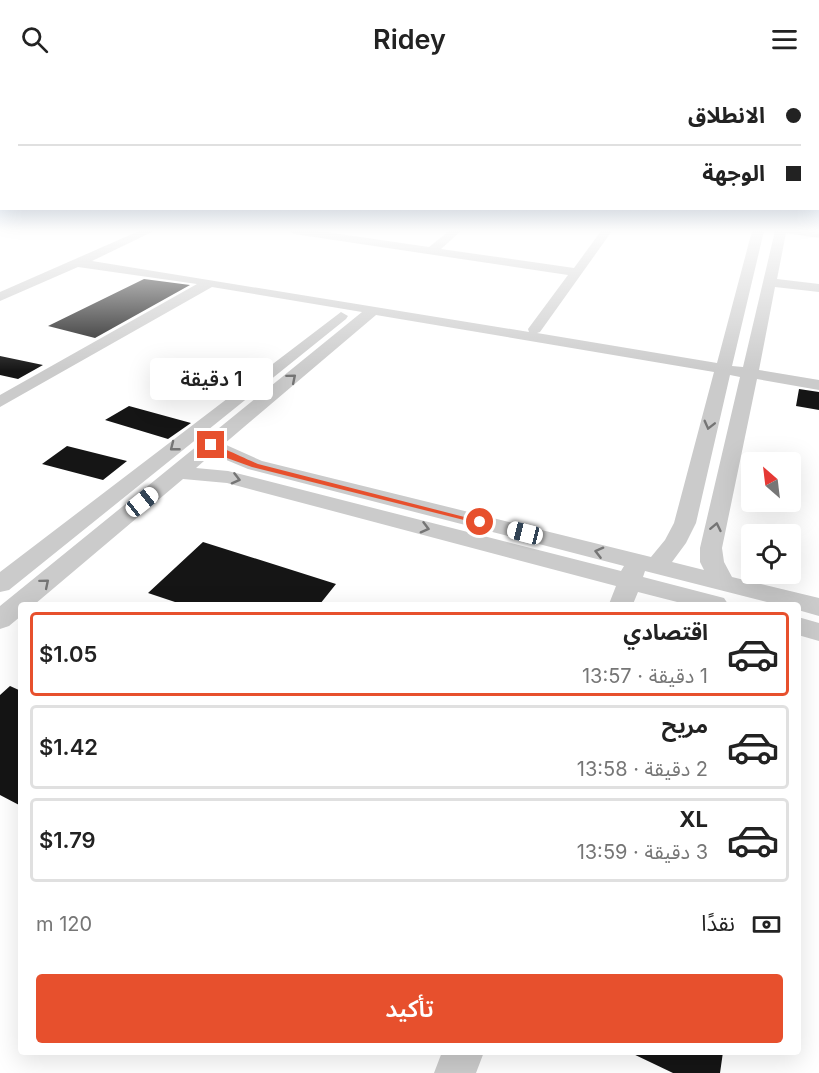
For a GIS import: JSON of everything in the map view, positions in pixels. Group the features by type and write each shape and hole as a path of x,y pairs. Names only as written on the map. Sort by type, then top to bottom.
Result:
{"lane":[{"path":"0,297 44,277"},
{"path":"172,277 352,308 724,365"},
{"path":"226,277 535,329 819,385"},
{"path":"535,329 573,277"},
{"path":"636,578 675,543 685,523 747,277"},
{"path":"723,583 712,562 711,548 771,277"},
{"path":"770,282 819,288"},
{"path":"0,402 209,283"},
{"path":"740,304 764,308"},
{"path":"5,574 352,308"},
{"path":"22,602 372,311"},
{"path":"211,445 230,456 255,465 636,578 709,602"},
{"path":"178,472 228,477 636,578 723,583 799,602"},
{"path":"801,602 819,607"},
{"path":"0,620 18,605"},
{"path":"801,627 819,632"},
{"path":"455,1073 462,1055"}],"building":[{"path":"144,279 190,285 95,338 48,326"},
{"path":"0,356 43,365 18,379 0,375"},
{"path":"799,389 819,392 819,410 796,406"},
{"path":"129,406 191,423 168,439 105,420"},
{"path":"67,446 127,461 103,480 42,464"},
{"path":"203,542 336,584 322,602 175,602 148,593"},
{"path":"10,686 18,690 18,804 0,795 0,695"},
{"path":"635,1055 723,1055 720,1073 673,1073"}],"route":[{"path":"211,445 230,456 255,465 480,522"}]}
